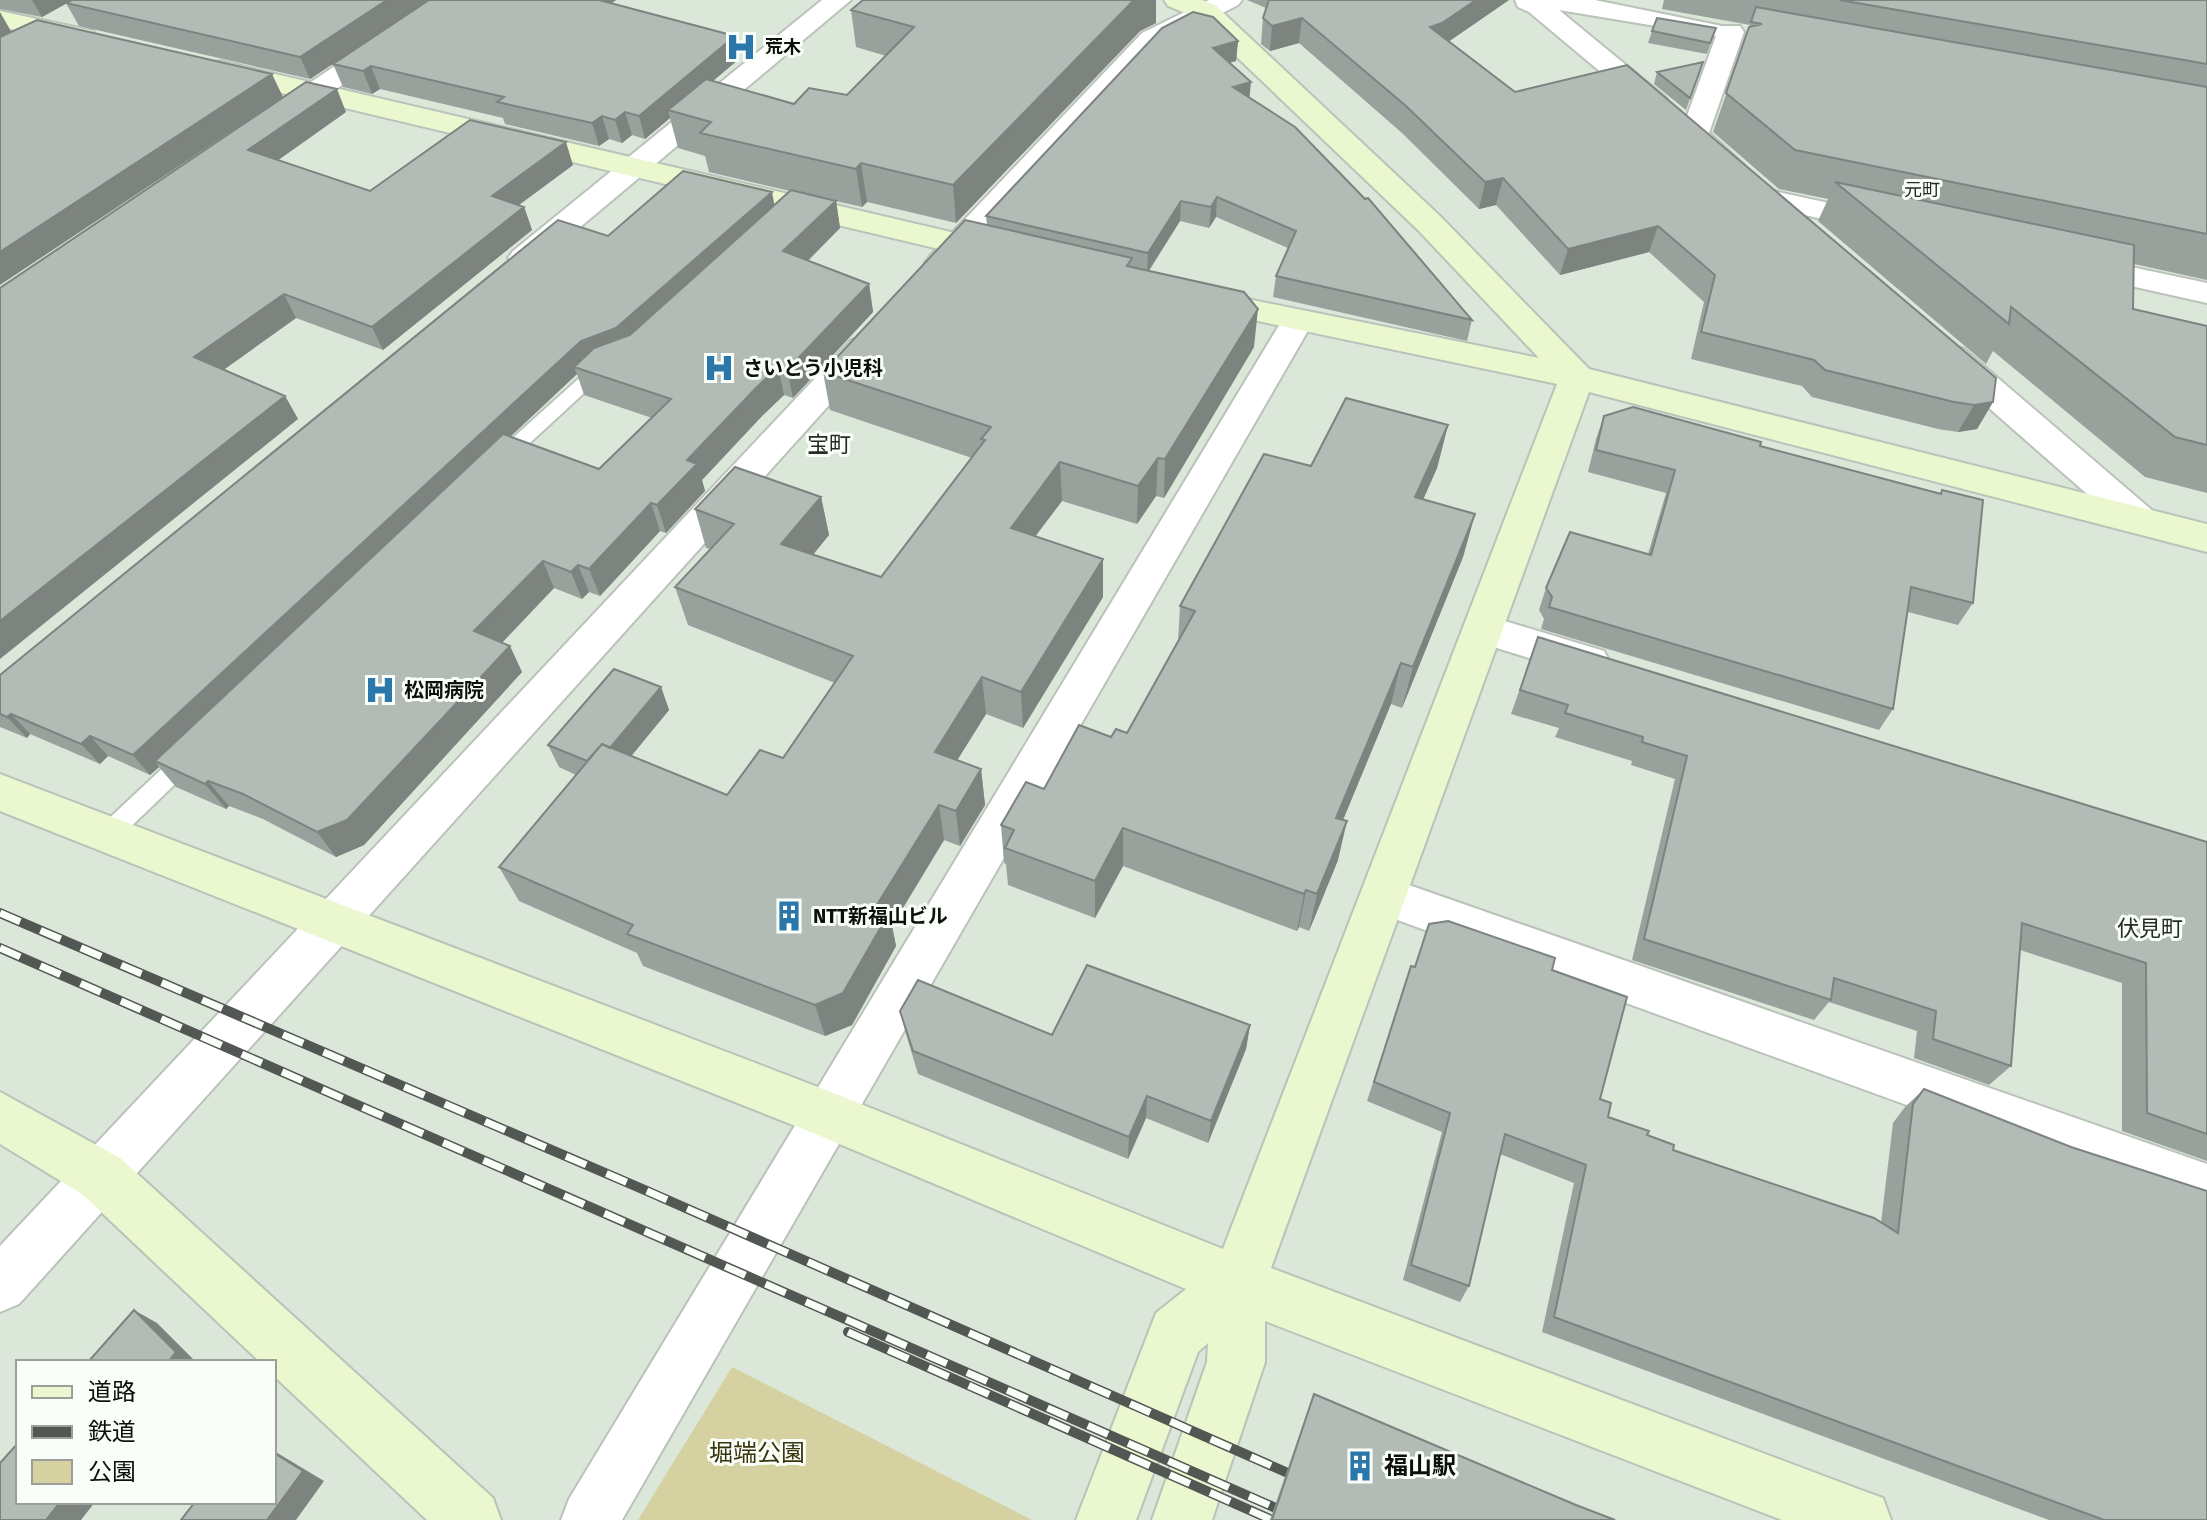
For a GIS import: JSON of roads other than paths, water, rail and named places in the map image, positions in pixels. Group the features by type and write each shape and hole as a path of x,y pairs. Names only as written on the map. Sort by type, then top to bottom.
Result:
{"street":[{"path":"248,137 451,0"},
{"path":"499,278 838,0"},
{"path":"1530,3 1563,2 1744,29 1694,135"},
{"path":"1530,3 1694,135 1817,240"},
{"path":"916,290 1151,39 1204,4 1429,223 1577,377"},
{"path":"5,34 41,29 85,9"},
{"path":"41,29 120,46"},
{"path":"194,64 633,169 784,216 959,244 1036,261"},
{"path":"1769,199 1910,229"},
{"path":"2051,259 2207,293"},
{"path":"1174,293 1297,322 1577,377 2207,538"},
{"path":"590,1520 1297,322"},
{"path":"0,1285 883,325"},
{"path":"1923,332 2141,521"},
{"path":"1182,1520 1236,1362 1238,1283 1386,896 1577,377"},
{"path":"1485,630 1620,671"},
{"path":"0,792 831,1116 1238,1283 1861,1520"},
{"path":"1386,896 2207,1189"},
{"path":"0,1116 101,1176 471,1520"},
{"path":"1106,1520 1176,1333 1238,1283"}],"lane":[{"path":"483,477 596,369 619,361"},
{"path":"109,833 200,747"}],"railway":[{"path":"0,913 647,1191 1306,1481"},
{"path":"0,948 1303,1520"},
{"path":"848,1332 1272,1520"}],"place":[{"name":"荒木","path":"741,47"},
{"name":"さいとう小児科","path":"719,368"},
{"name":"松岡病院","path":"380,690"},
{"name":"NTT新福山ビル","path":"789,916"},
{"name":"福山駅","path":"1360,1466"}],"district":[{"name":"元町","path":"1922,190"},
{"name":"宝町","path":"829,444"},
{"name":"伏見町","path":"2150,928"}],"park label":[{"name":"堀端公園","path":"757,1453"}]}
